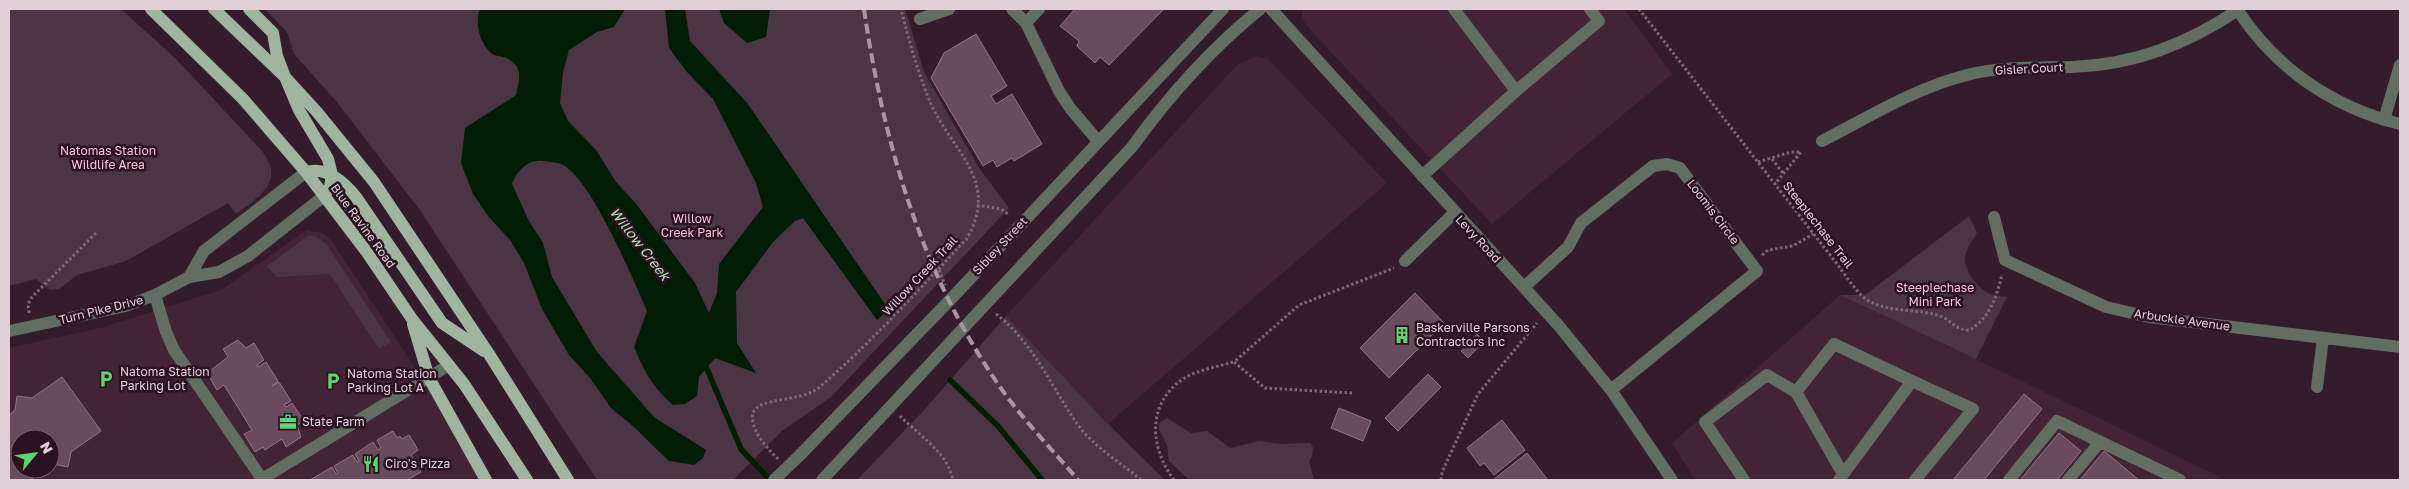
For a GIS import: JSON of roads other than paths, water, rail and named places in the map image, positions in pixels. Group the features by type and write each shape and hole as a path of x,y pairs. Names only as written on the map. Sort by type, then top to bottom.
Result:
{"main road":[{"name":"Blue Ravine Road","path":"151,9 178,33 243,99 306,172 366,251 412,319 449,365 527,480"},
{"path":"214,9 285,77 317,112 374,182 488,354 568,480"},
{"path":"249,9 273,33 277,56 299,110 328,159 332,175 330,187 324,196"},
{"path":"306,172 320,171 343,181 356,197 442,323 488,354"},
{"path":"412,319 429,378 486,480"}],"street":[{"path":"920,19 949,9"},
{"path":"1012,9 1026,23 1059,91 1070,108 1098,142"},
{"path":"1026,23 1039,9"},
{"name":"Sibley Street","path":"774,480 936,314 1223,9"},
{"path":"824,479 1132,147 1154,117 1230,34 1260,9"},
{"name":"Levy Road","path":"1271,9 1454,213 1546,312 1611,390 1672,480"},
{"path":"1454,9 1516,91"},
{"path":"1422,176 1516,91 1599,21 1590,9"},
{"path":"2238,10 2255,35 2294,73 2340,103 2384,120 2400,124"},
{"name":"Gisler Court","path":"1822,141 1939,84 1997,69 2101,65 2131,60 2160,52 2187,41 2238,10"},
{"path":"2384,120 2400,64"},
{"name":"Loomis Circle","path":"1524,287 1568,247 1581,223 1653,166 1667,164 1680,168 1757,271 1611,390"},
{"name":"Turn Pike Drive","path":"189,276 204,251 306,172"},
{"name":"Turn Pike Drive","path":"9,331 118,309 155,295 189,276 219,272 248,256 324,196"},
{"path":"1405,261 1454,213"},
{"name":"Arbuckle Avenue","path":"1994,217 2005,260 2106,306 2149,317 2400,347"},
{"path":"155,295 166,332 174,350 262,479 449,365"},
{"path":"2317,387 2323,338"},
{"path":"1796,392 1834,344 1973,409 1915,480"},
{"path":"1744,480 1705,422 1767,375 1796,392 1841,477 1912,381"},
{"path":"2009,480 2057,421 2100,442 2157,476 2180,480"},
{"path":"2068,480 2100,442"}],"water":[{"path":"480,9 625,9 614,27 597,32 569,50 563,72 560,103 568,121 596,150 616,182 637,205 695,283 709,313 717,293 719,264 763,207 756,183 713,99 687,72 669,48 665,9 685,9 690,41 748,104 889,310 877,320 803,218 795,221 773,242 736,292 737,343 756,373 715,358 699,377 697,396 685,404 673,405 650,379 634,347 647,311 610,230 597,207 572,172 561,164 537,161 527,164 512,184 529,221 543,243 552,277 597,352 654,417 706,450 703,458 694,465 669,461 611,408 590,378 569,355 542,309 524,263 510,240 488,216 473,194 461,163 465,128 516,95 519,83 519,73 515,64 506,58 492,54 481,38 478,26"},
{"path":"719,9 770,9 766,37 747,43 724,23"}],"waterway":[{"name":"Willow Creek","path":"704,362 741,449 770,480"},
{"path":"950,380 998,426 1042,480"}],"railway":[{"path":"864,9 872,58 894,156 909,204 947,297 971,341 1007,397 1078,480"}],"place":[{"name":"Baskerville Parsons Contractors Inc","path":"1402,335"},
{"name":"Natoma Station Parking Lot","path":"106,379"},
{"name":"Natoma Station Parking Lot A","path":"333,381"},
{"name":"State Farm","path":"288,422"},
{"name":"Ciro's Pizza","path":"371,464"}],"park label":[{"name":"Natomas Station Wildlife Area","path":"108,158"},
{"name":"Willow Creek Park","path":"692,226"},
{"name":"Steeplechase Mini Park","path":"1935,295"}]}
